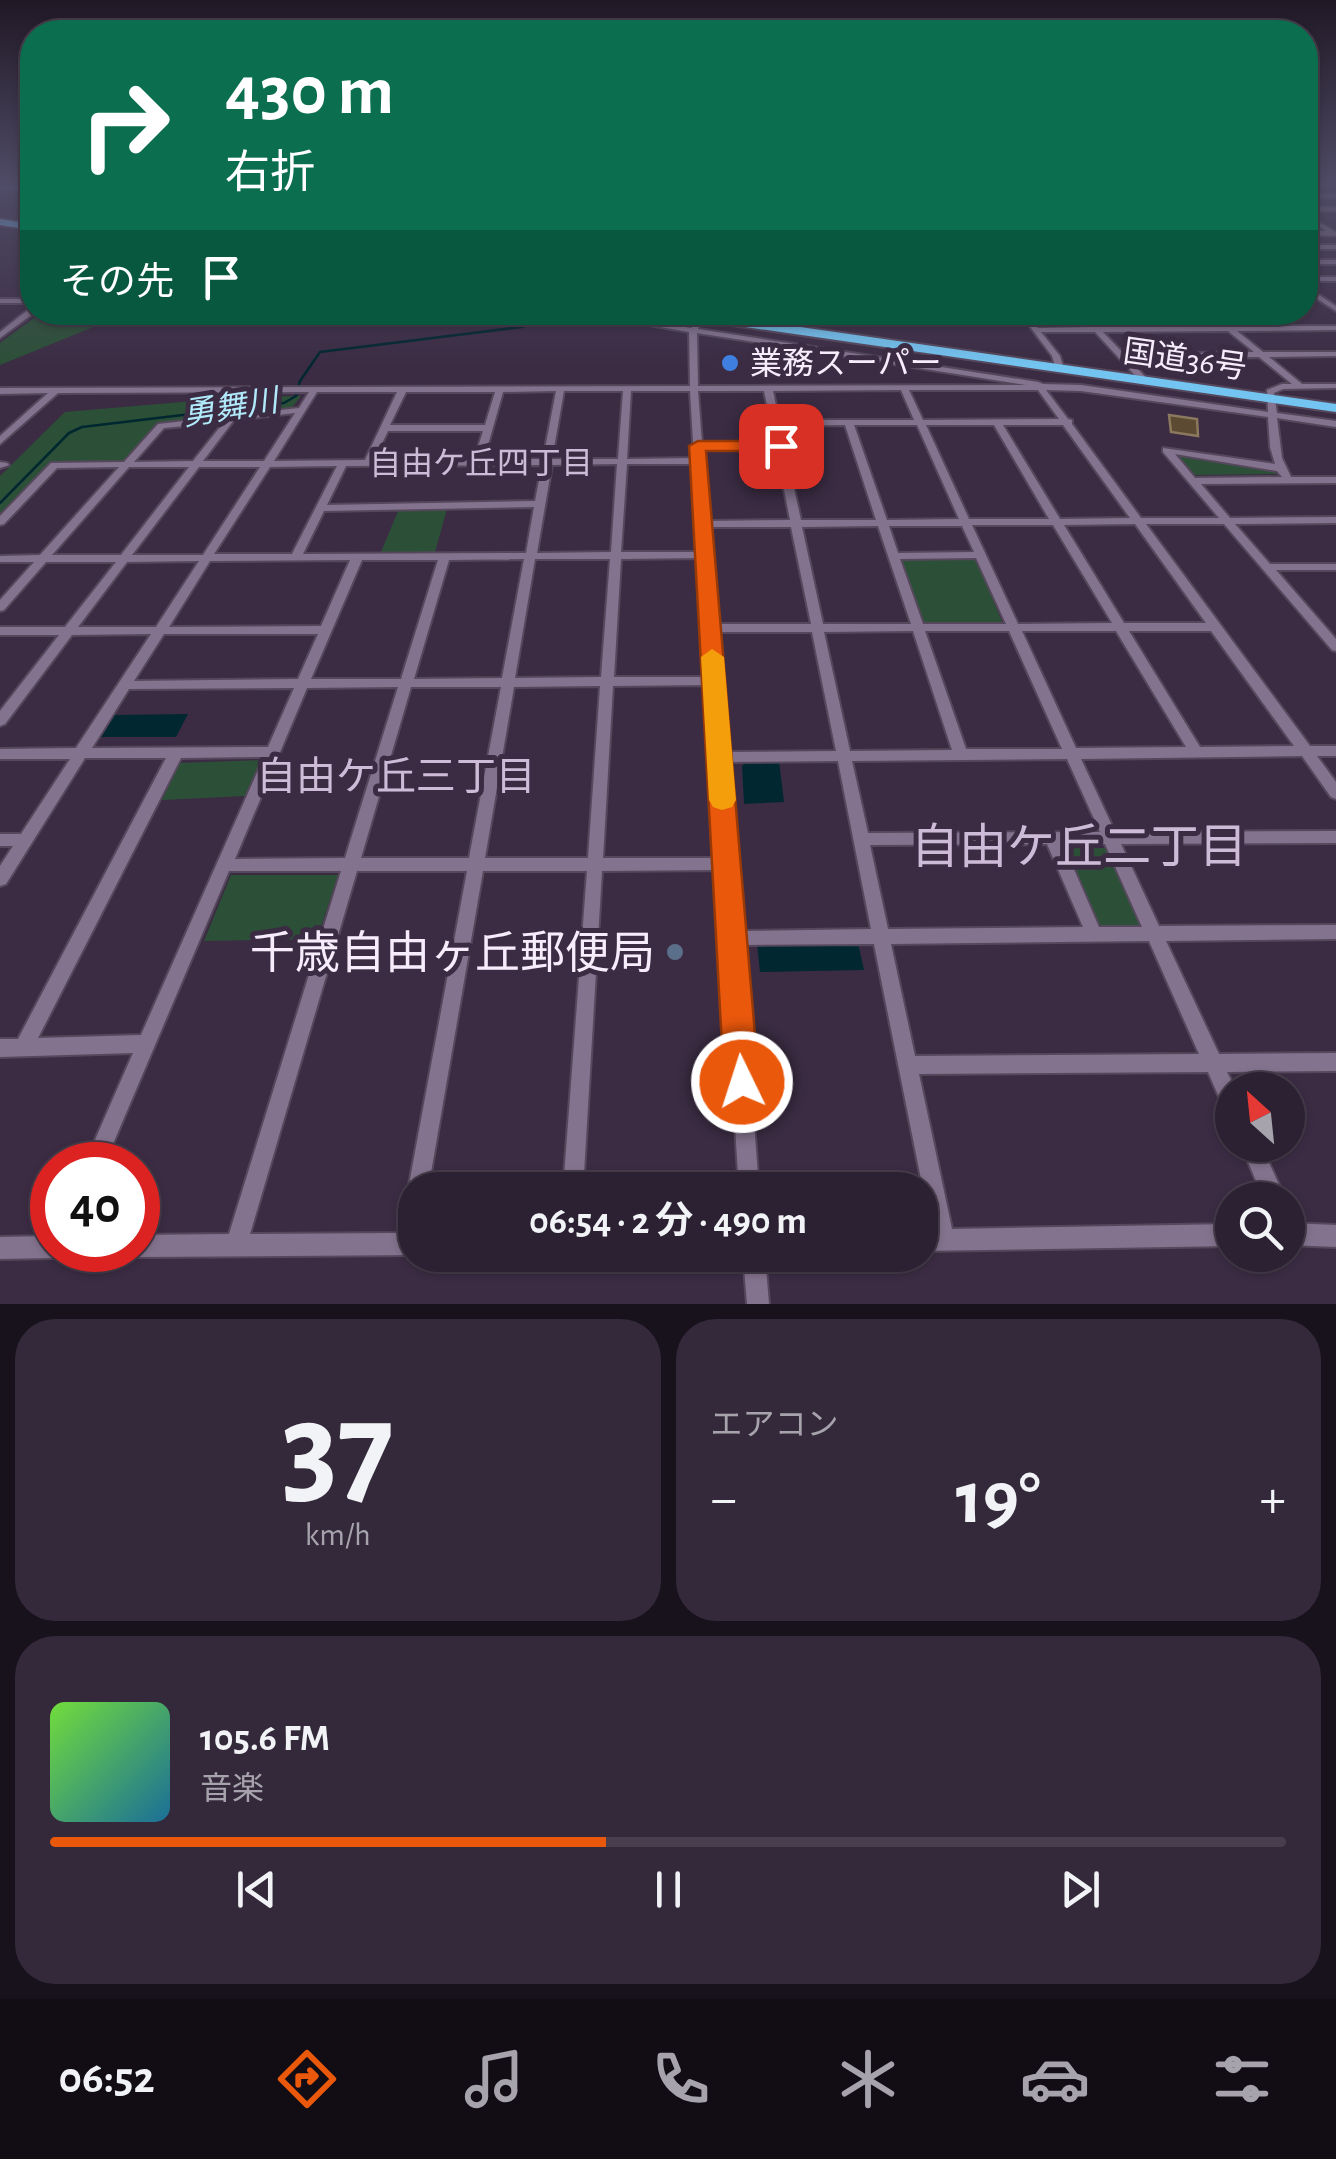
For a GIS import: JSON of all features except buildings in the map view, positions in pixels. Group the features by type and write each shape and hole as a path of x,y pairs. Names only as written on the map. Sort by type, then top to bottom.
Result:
{"highway":[{"name":"国道36号","path":"745,325 1060,369 1271,406 1336,408"}],"street":[{"path":"0,336 20,320"},
{"path":"695,325 698,454 748,1172"},
{"path":"733,325 1030,380 1042,387 1336,793"},
{"path":"1031,325 1056,356 1060,369"},
{"path":"1092,325 1150,387"},
{"path":"1225,325 1300,386"},
{"path":"1035,330 1336,328"},
{"path":"1121,356 1336,354"},
{"path":"1288,480 1279,468 1271,406 1273,389 1336,386"},
{"path":"0,391 1150,387"},
{"path":"768,388 944,1240"},
{"path":"904,388 1218,1072"},
{"path":"0,878 302,410 311,389"},
{"path":"368,463 402,389"},
{"path":"478,462 500,389"},
{"path":"575,1172 627,389"},
{"path":"421,1172 560,390"},
{"path":"0,441 56,391"},
{"path":"1271,406 1336,424"},
{"path":"0,607 161,426 302,410"},
{"path":"0,721 231,418"},
{"path":"776,424 1069,422"},
{"path":"849,423 961,755"},
{"path":"997,423 1196,753"},
{"path":"384,428 488,428"},
{"path":"0,522 54,465 622,462 781,446"},
{"path":"1279,468 1166,450 1336,647"},
{"path":"295,558 343,463"},
{"path":"1194,481 1336,480"},
{"path":"320,508 538,504"},
{"path":"703,524 1336,520"},
{"path":"0,559 705,555"},
{"path":"895,556 980,555"},
{"path":"236,1246 444,557"},
{"path":"104,1142 357,558"},
{"path":"1267,567 1336,566"},
{"path":"1316,623 1336,623"},
{"path":"710,628 1216,628"},
{"path":"0,631 325,630"},
{"path":"125,685 714,681"},
{"path":"719,756 1336,751"},
{"path":"0,754 273,752"},
{"path":"23,1048 176,753"},
{"path":"862,840 1336,837"},
{"path":"1052,838 1094,934"},
{"path":"0,840 25,840"},
{"path":"226,865 726,864"},
{"path":"732,938 1336,932"},
{"path":"0,1048 148,1044"},
{"path":"908,1064 1336,1062"},
{"path":"1305,1233 1336,1236"},
{"path":"938,1240 1215,1236"},
{"path":"160,1246 398,1244"},
{"path":"0,1248 30,1247"},
{"path":"755,1272 758,1304"}],"green space":[{"path":"24,325 98,325 0,365 0,343"},
{"path":"301,396 291,409 157,425 123,462 50,463 0,515 0,476 65,412 241,397"},
{"path":"1178,456 1272,469 1277,474 1195,475"},
{"path":"399,509 447,509 435,552 381,552"},
{"path":"976,558 1002,622 922,622 901,559"},
{"path":"261,760 246,796 162,800 180,763"},
{"path":"1063,848 1110,848 1149,927 1097,927"},
{"path":"231,875 338,875 317,939 204,941"}],"water":[{"path":"188,714 176,737 100,737 114,715"},
{"path":"747,761 779,761 784,802 744,804 742,766"},
{"path":"858,943 864,970 760,972 757,944"}],"waterway":[{"name":"勇舞川","path":"0,503 69,433 82,427 284,403 296,396 300,381 320,352 530,325"}],"slow traffic":[{"path":"712,657 722,800"}],"place":[{"name":"業務スーパー","path":"730,363"},
{"name":"千歳自由ヶ丘郵便局","path":"675,952"}],"district":[{"name":"自由ケ丘四丁目","path":"481,463"},
{"name":"自由ケ丘三丁目","path":"396,776"},
{"name":"自由ケ丘二丁目","path":"1079,846"}],"route":[{"path":"742,1082 698,446 781,446"}]}
